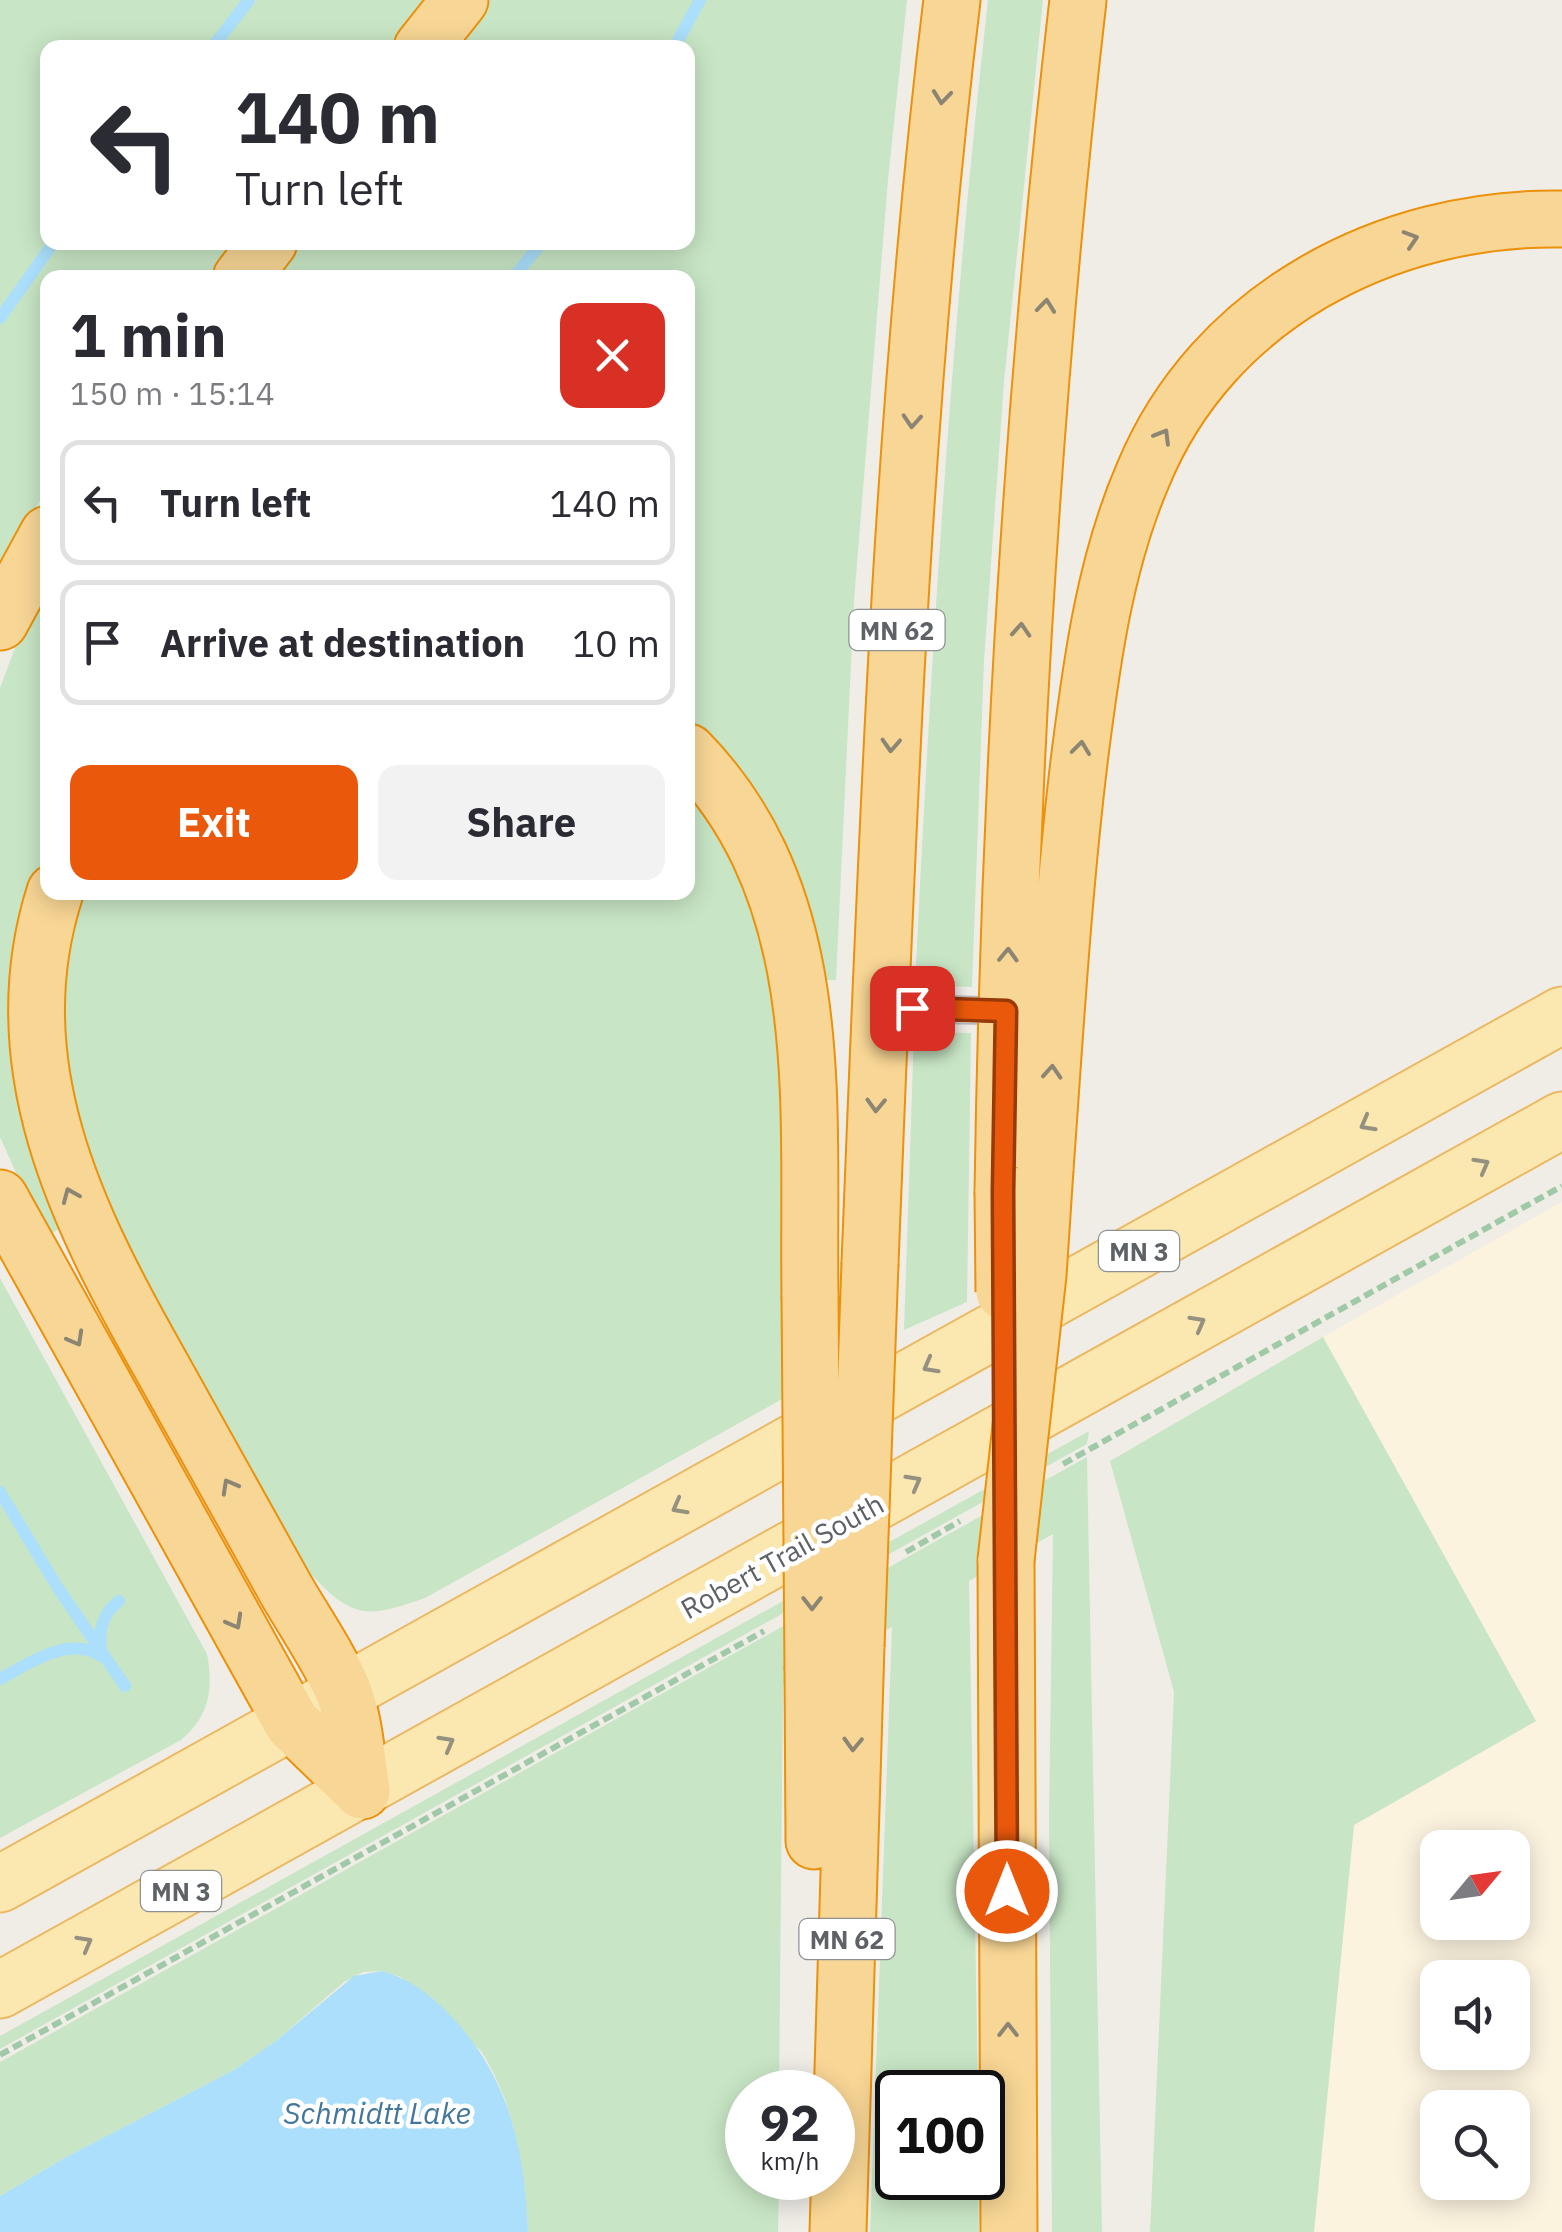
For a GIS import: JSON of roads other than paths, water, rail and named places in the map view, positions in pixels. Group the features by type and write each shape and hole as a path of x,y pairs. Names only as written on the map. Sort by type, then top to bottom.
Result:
{"highway":[{"path":"428,40 460,0"},
{"name":"MN 62","path":"838,2232 834,1658 870,1263 900,584 932,184 952,0"},
{"path":"1009,2232 1006,1560 1038,1275 1006,1011 1019,663 1038,385 1078,0"},
{"path":"1024,1181 1063,913 1092,664 1112,566 1126,518 1153,453 1184,402 1233,342 1304,286 1353,261 1420,236 1477,224 1562,219"},
{"path":"247,270 263,250"},
{"path":"0,622 40,549"},
{"path":"695,760 722,790 757,847 779,898 791,938 802,1010 810,1296 834,1658 818,2070"},
{"path":"53,900 41,938 32,994 38,1100 53,1151 96,1249 344,1694 362,1790"},
{"path":"0,1198 292,1723 362,1790"},
{"path":"818,2200 819,2232"}],"main road":[{"name":"MN 3","path":"0,1884 1562,1015"},
{"name":"Robert Trail South","path":"0,1990 1562,1120"}],"lane":[{"path":"880,1008 1006,1011"}],"water":[{"name":"Schmidtt Lake","path":"382,1971 409,1982 432,1999 485,2060 499,2086 517,2142 528,2232 0,2232 0,2196 234,2070 354,1976"}],"waterway":[{"path":"218,40 249,0"},
{"path":"678,40 700,0"},
{"path":"0,318 48,250"},
{"path":"519,270 536,250"},
{"path":"0,1492 58,1588 125,1686"},
{"path":"101,1652 102,1624 119,1601"},
{"path":"0,1679 36,1659 63,1650 89,1650 101,1656"}]}
